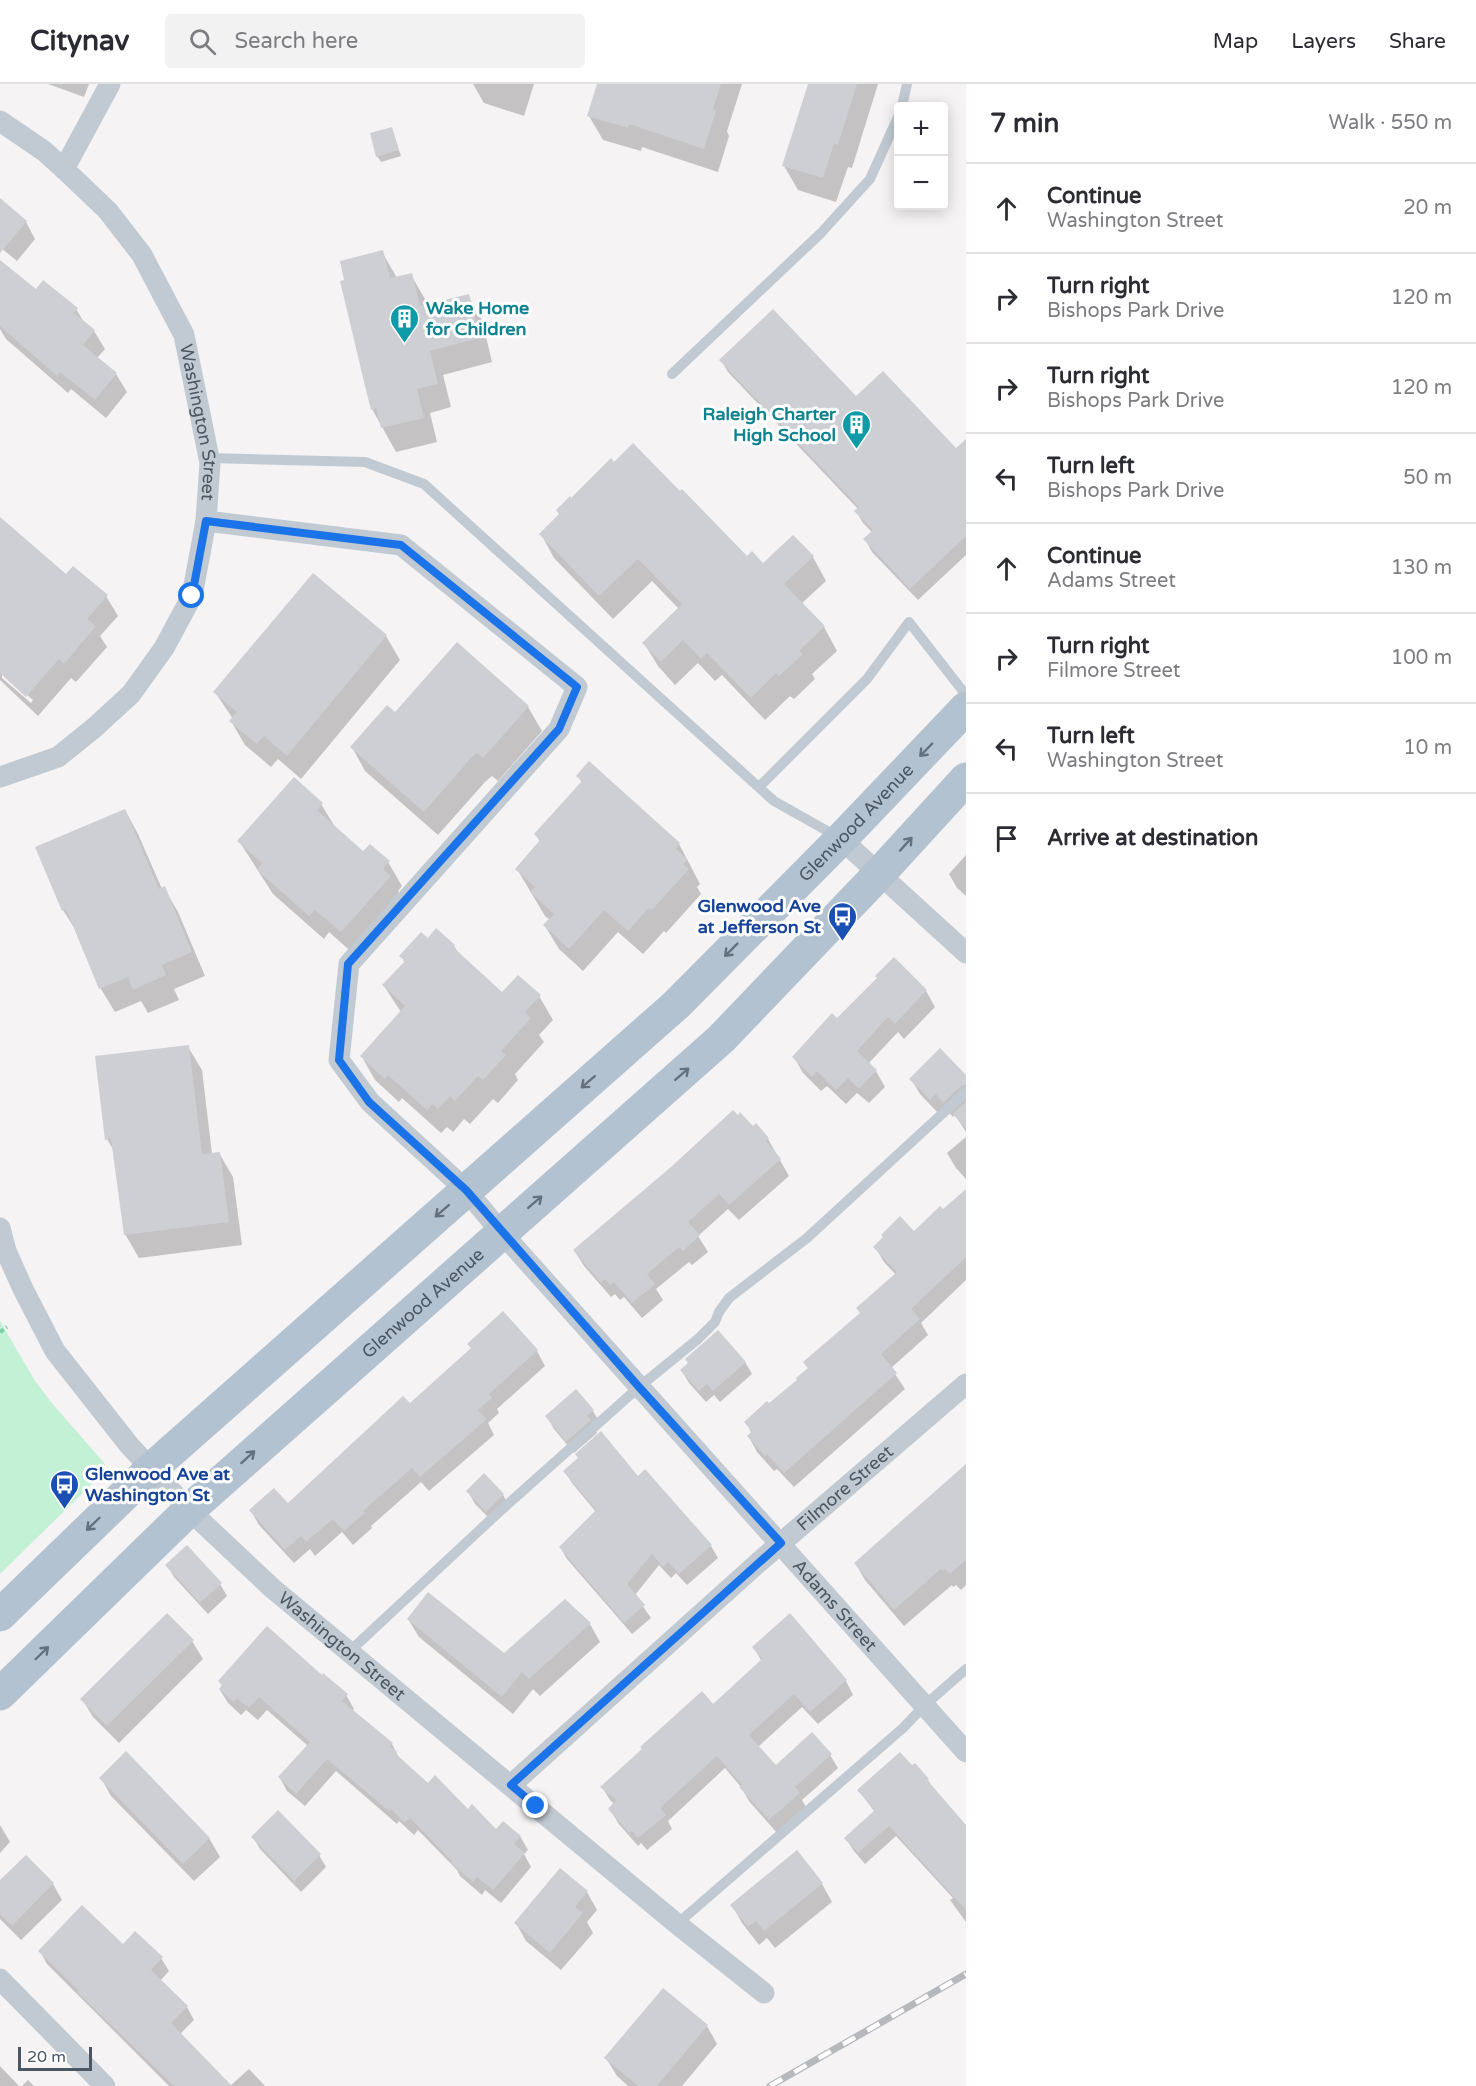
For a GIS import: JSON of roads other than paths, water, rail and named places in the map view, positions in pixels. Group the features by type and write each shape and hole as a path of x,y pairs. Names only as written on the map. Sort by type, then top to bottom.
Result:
{"main road":[{"name":"Glenwood Avenue","path":"0,1615 151,1469 676,1005 841,839 966,708"},
{"name":"Glenwood Avenue","path":"0,1694 189,1510 721,1039 879,874 966,779"}],"street":[{"path":"64,169 110,84"},
{"name":"Washington Street","path":"0,121 44,151 64,169 108,211 142,255 184,335 209,458 206,521 192,596 164,648 131,694 58,757 0,777"},
{"name":"Adams Street","path":"206,521 401,545 577,687 559,729 348,964 339,1060 369,1102 466,1190 966,1752"},
{"path":"841,839 966,953"},
{"name":"Washington Street","path":"0,1228 6,1251 55,1351 129,1445 189,1510 272,1588 677,1924 764,1993"},
{"name":"Filmore Street","path":"511,1785 781,1543 966,1384"},
{"path":"0,1979 105,2086"}],"lane":[{"path":"903,102 906,84"},
{"path":"672,374 821,233 870,179 894,126"},
{"path":"209,458 365,462 424,483 774,801 841,839"},
{"path":"759,788 867,679 909,622 966,695"},
{"path":"350,1651 498,1512 639,1387 698,1339 715,1322 718,1312 729,1298 807,1238 966,1092"},
{"path":"677,1924 903,1728 966,1669"}],"railway":[{"path":"770,2086 966,1974"}],"place":[{"name":"Wake Home for Children","path":"405,344"},
{"name":"Raleigh Charter High School","path":"857,450"},
{"name":"Glenwood Ave at Jefferson St","path":"842,942"},
{"name":"Glenwood Ave at Washington St","path":"64,1510"}]}
